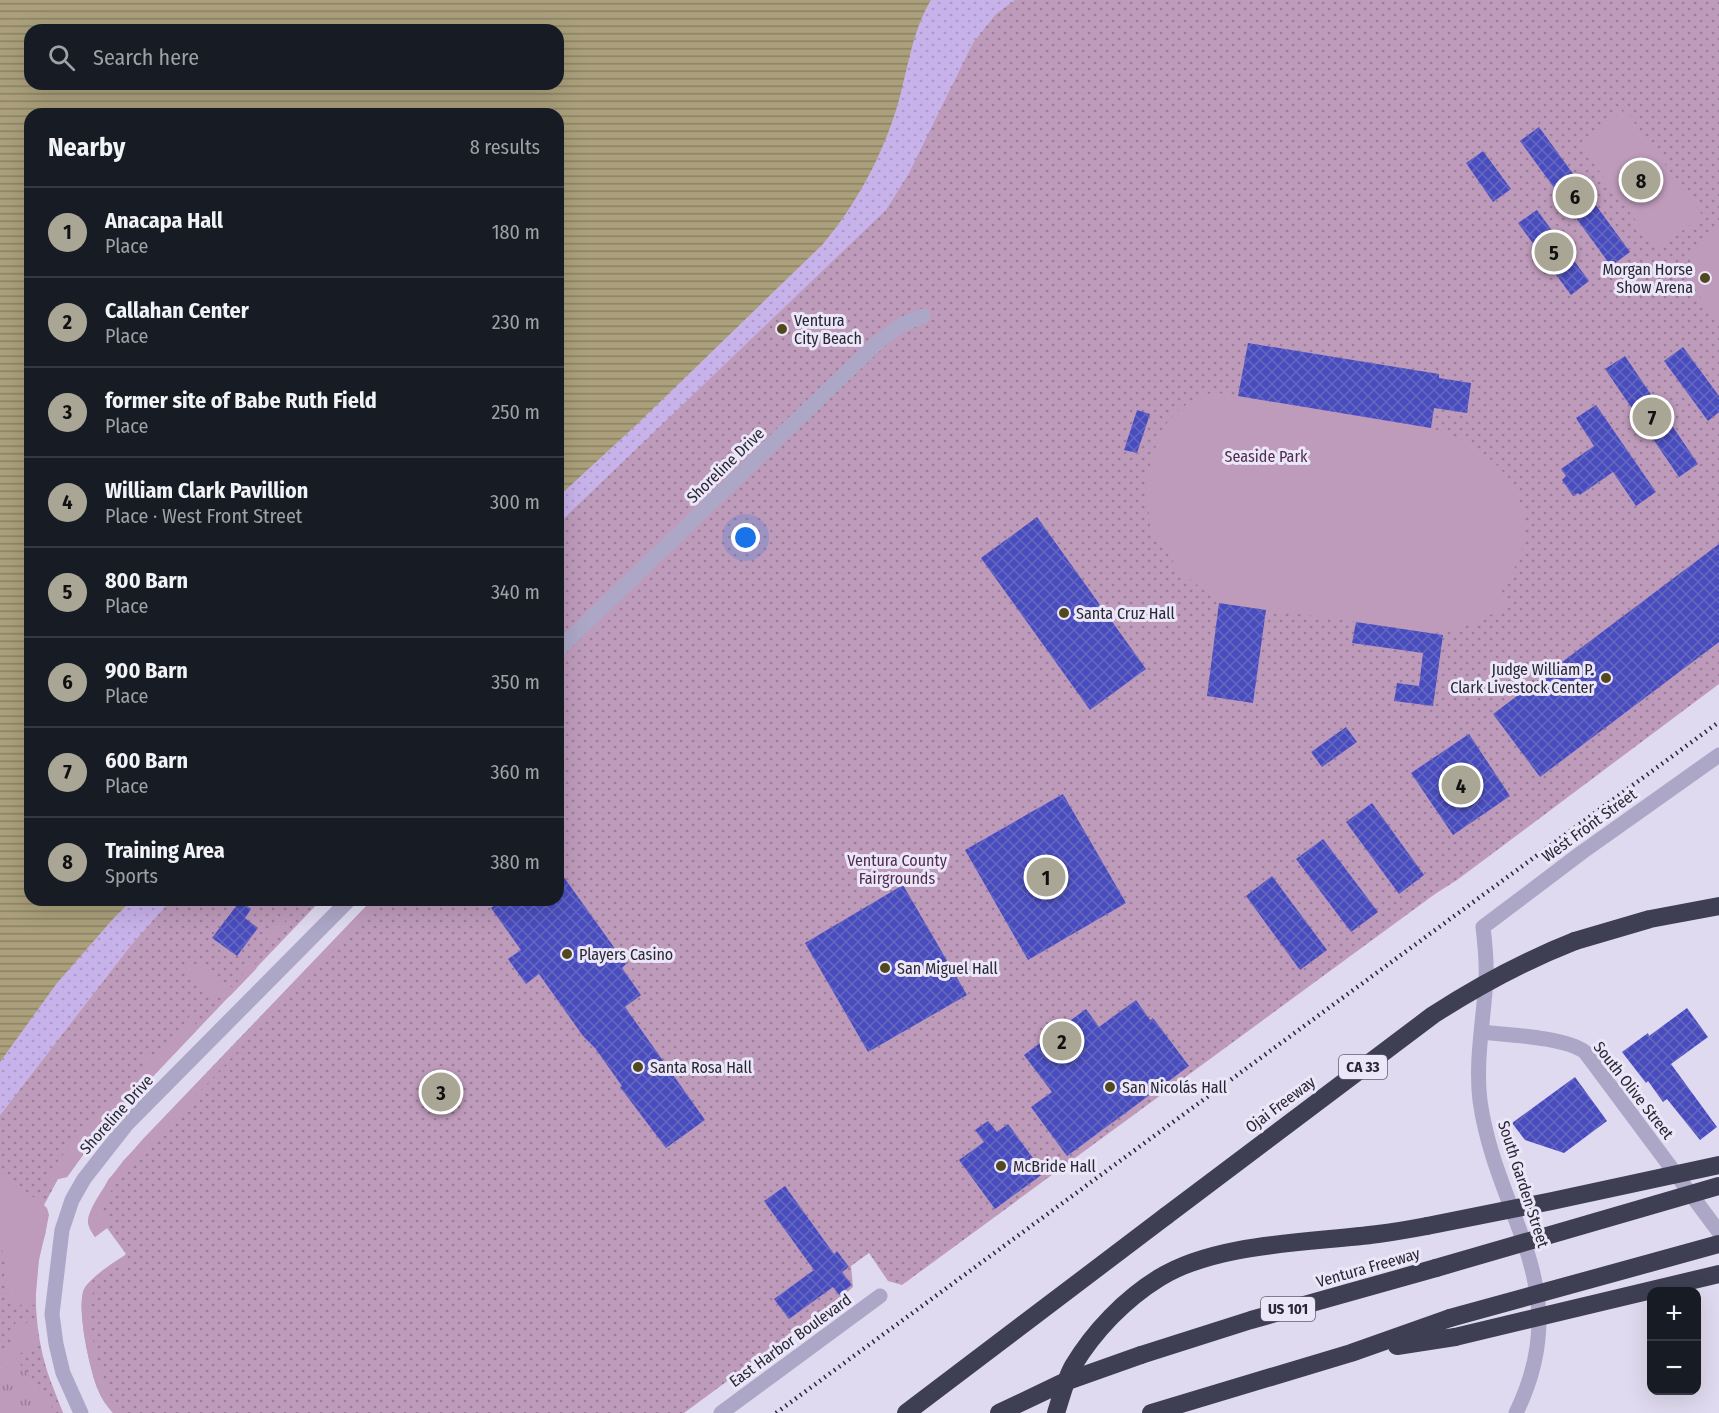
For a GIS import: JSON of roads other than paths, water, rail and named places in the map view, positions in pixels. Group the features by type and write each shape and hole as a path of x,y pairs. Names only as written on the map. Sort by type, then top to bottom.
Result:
{"highway":[{"name":"Ojai Freeway","path":"906,1413 1432,1015 1516,967 1575,941 1650,919 1719,906"},
{"path":"1056,1413 1072,1368 1092,1338 1120,1308 1159,1277 1197,1261 1234,1251 1283,1243 1378,1234 1427,1226 1719,1164"},
{"name":"Ventura Freeway","path":"999,1413 1062,1383 1251,1320 1719,1186"},
{"path":"1151,1413 1351,1353 1450,1318 1719,1244"},
{"path":"1351,1353 1455,1337 1719,1274"}],"street":[{"name":"Shoreline Drive","path":"564,644 879,341 903,324 923,316"},
{"name":"West Front Street","path":"1484,927 1590,847 1719,755"},
{"name":"Shoreline Drive","path":"81,1413 63,1373 52,1314 62,1230 72,1200 84,1179 127,1124 343,906"},
{"name":"South Garden Street","path":"1484,927 1486,976 1478,1083 1484,1120 1495,1159 1530,1259 1539,1302 1539,1330 1535,1358 1516,1413"},
{"name":"South Olive Street","path":"1482,1032 1563,1043 1585,1052 1719,1232"},
{"name":"East Harbor Boulevard","path":"721,1413 880,1296"}],"railway":[{"path":"776,1413 1719,722"}],"place":[{"name":"Training Area","path":"1641,180"},
{"name":"900 Barn","path":"1575,196"},
{"name":"800 Barn","path":"1554,252"},
{"name":"Morgan Horse Show Arena","path":"1705,278"},
{"name":"Ventura City Beach","path":"782,329"},
{"name":"600 Barn","path":"1652,417"},
{"name":"Santa Cruz Hall","path":"1064,613"},
{"name":"Judge William P. Clark Livestock Center","path":"1606,678"},
{"name":"William Clark Pavillion","path":"1461,785"},
{"name":"Anacapa Hall","path":"1046,877"},
{"name":"Players Casino","path":"567,954"},
{"name":"San Miguel Hall","path":"885,968"},
{"name":"Callahan Center","path":"1062,1041"},
{"name":"Santa Rosa Hall","path":"638,1067"},
{"name":"San Nicolás Hall","path":"1110,1087"},
{"name":"former site of Babe Ruth Field","path":"441,1092"},
{"name":"McBride Hall","path":"1001,1166"}],"park label":[{"name":"Seaside Park","path":"1266,456"},
{"name":"Ventura County Fairgrounds","path":"897,869"}]}
